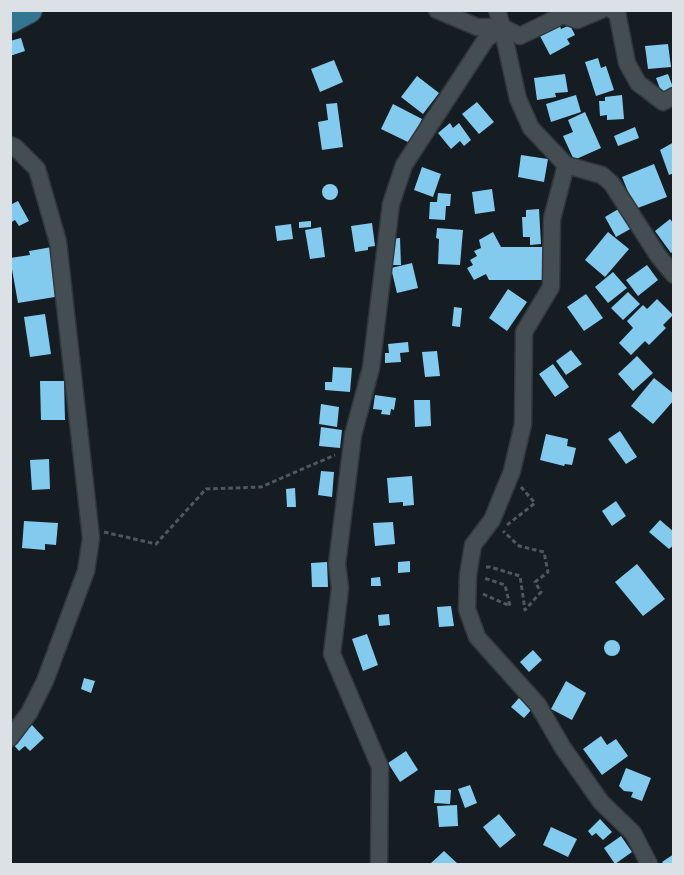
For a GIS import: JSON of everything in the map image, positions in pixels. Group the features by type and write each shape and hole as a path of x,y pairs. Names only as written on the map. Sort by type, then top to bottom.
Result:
{"main road":[{"path":"10,21 29,10"}],"street":[{"path":"437,10 477,27 502,27 520,36 563,15 577,20 612,11 627,63 638,83 663,102 674,96"},
{"path":"497,10 518,99 531,128 566,165 602,175 612,184 659,257 674,275"},
{"path":"379,864 380,767 332,654 339,588 337,564 353,435 371,368 391,204 405,165 486,39 502,27"},
{"path":"10,145 38,169 58,242 91,538 86,571 45,681 29,713 10,738"},
{"path":"566,165 552,219 551,287 524,332 523,424 512,471 492,520 474,545 468,575 467,609 477,637 538,705 563,748 601,802 633,833 649,864"}],"path":[{"path":"90,529 156,544 206,489 261,487 352,448"},
{"path":"484,567 520,576 525,610 541,592 535,582 548,572 544,552 519,546 502,530 535,502 519,485 503,492"},
{"path":"467,587 510,606 505,585 484,578"}],"building":[{"path":"570,25 575,35 567,39 570,44 550,55 540,36 560,26 561,29"},
{"path":"21,38 25,51 10,56 10,41"},
{"path":"668,44 671,67 648,69 645,46"},
{"path":"598,58 601,68 606,66 614,90 596,96 585,62"},
{"path":"334,60 343,82 320,92 311,69"},
{"path":"565,74 568,92 555,93 556,97 537,100 534,78"},
{"path":"668,74 674,90 662,94 656,78"},
{"path":"417,76 439,93 423,114 401,97"},
{"path":"576,95 581,112 551,122 546,104"},
{"path":"622,95 624,119 607,120 607,115 600,116 599,101 605,101 605,97"},
{"path":"477,102 494,122 479,134 462,114"},
{"path":"337,103 343,147 322,150 318,122 328,120 326,104"},
{"path":"393,104 422,119 410,143 381,129"},
{"path":"585,112 601,148 574,160 563,136 573,132 568,120"},
{"path":"450,123 453,128 459,123 471,140 464,146 460,141 451,149 438,133"},
{"path":"635,127 639,138 618,146 614,136"},
{"path":"674,142 674,173 669,175 660,150"},
{"path":"521,155 548,159 544,182 518,177"},
{"path":"654,164 667,197 635,209 622,177"},
{"path":"422,167 441,174 433,197 414,190"},
{"path":"330,184 336,186 338,192 336,198 330,200 324,198 322,192 324,186"},
{"path":"492,189 495,211 475,214 472,192"},
{"path":"438,193 451,194 450,206 446,206 445,220 429,219 430,202 437,202"},
{"path":"18,201 29,221 19,226 15,220 10,223 10,205"},
{"path":"620,208 632,228 616,237 605,217"},
{"path":"539,209 541,244 530,245 530,237 523,237 522,217 526,217 526,210"},
{"path":"670,219 674,224 674,251 671,253 655,231"},
{"path":"311,221 311,227 299,228 299,222"},
{"path":"372,223 375,246 368,247 368,250 355,252 351,226"},
{"path":"291,224 293,239 277,241 275,226"},
{"path":"321,227 325,257 310,259 305,230"},
{"path":"437,228 463,230 460,265 438,264"},
{"path":"493,232 501,247 544,247 549,280 489,280 486,274 474,280 467,268 473,265 470,260 477,256 474,251 481,248 479,240"},
{"path":"608,232 629,249 605,277 585,260"},
{"path":"400,238 401,265 391,265 390,239"},
{"path":"52,247 61,296 18,303 10,258 30,255 29,251"},
{"path":"412,263 418,288 397,293 391,268"},
{"path":"647,265 658,280 638,296 626,280"},
{"path":"613,272 627,288 608,303 595,287"},
{"path":"508,289 527,302 507,331 489,318"},
{"path":"628,292 640,304 623,320 611,308"},
{"path":"586,294 603,318 584,331 567,307"},
{"path":"657,299 673,315 663,325 666,328 649,345 645,341 631,355 619,343 633,328 627,321 643,305 647,309"},
{"path":"454,307 462,308 460,327 452,326"},
{"path":"45,314 51,354 30,357 24,317"},
{"path":"408,342 409,352 400,353 401,362 385,363 385,353 389,353 388,344"},
{"path":"571,350 582,364 566,375 556,361"},
{"path":"437,351 440,376 425,377 422,352"},
{"path":"637,356 653,373 633,391 618,374"},
{"path":"553,364 569,387 555,397 539,374"},
{"path":"333,367 352,368 350,392 325,390 325,382 332,382"},
{"path":"654,378 674,394 674,400 653,424 631,406"},
{"path":"40,381 64,381 65,420 41,420"},
{"path":"375,395 396,398 394,410 391,409 390,415 381,414 382,410 373,409"},
{"path":"414,400 430,400 431,426 415,427"},
{"path":"321,404 339,407 337,427 319,424"},
{"path":"321,427 342,430 340,448 319,446"},
{"path":"620,431 637,457 626,464 608,439"},
{"path":"546,434 568,439 567,446 576,448 572,465 565,464 564,466 540,460"},
{"path":"49,459 50,489 32,490 30,460"},
{"path":"321,471 334,472 332,497 318,495"},
{"path":"412,476 414,505 403,506 403,502 389,503 387,478"},
{"path":"295,488 296,507 287,507 286,489"},
{"path":"616,501 626,516 612,526 602,511"},
{"path":"660,520 674,532 674,545 669,549 649,532"},
{"path":"24,521 58,523 56,545 45,544 45,550 22,548"},
{"path":"393,522 395,544 375,546 373,523"},
{"path":"410,561 410,572 398,573 398,562"},
{"path":"327,562 328,587 312,587 311,563"},
{"path":"637,564 665,599 643,616 615,582"},
{"path":"380,577 381,586 371,586 371,578"},
{"path":"451,606 454,626 439,627 437,607"},
{"path":"389,614 390,625 379,626 378,615"},
{"path":"367,634 378,665 363,671 352,639"},
{"path":"612,640 618,642 620,648 618,654 612,656 606,654 604,648 606,642"},
{"path":"533,650 542,660 529,672 520,662"},
{"path":"84,678 95,681 91,693 81,689"},
{"path":"566,681 586,693 572,720 551,709"},
{"path":"519,698 532,709 524,718 511,707"},
{"path":"32,725 44,738 30,751 25,746 19,751 12,743"},
{"path":"601,736 607,745 616,739 628,756 602,775 583,749"},
{"path":"406,751 418,770 400,782 388,763"},
{"path":"626,768 651,778 642,801 631,797 633,792 624,791 619,786"},
{"path":"470,785 477,803 465,808 458,789"},
{"path":"435,790 451,790 450,804 434,803"},
{"path":"457,805 458,826 439,827 437,806"},
{"path":"499,814 516,835 500,848 483,827"},
{"path":"600,819 612,832 603,840 596,833 592,836 588,831"},
{"path":"551,827 577,839 568,857 543,845"},
{"path":"621,836 632,852 615,864 604,848"},
{"path":"444,851 458,864 430,864"},
{"path":"674,854 674,864 662,862"}]}
